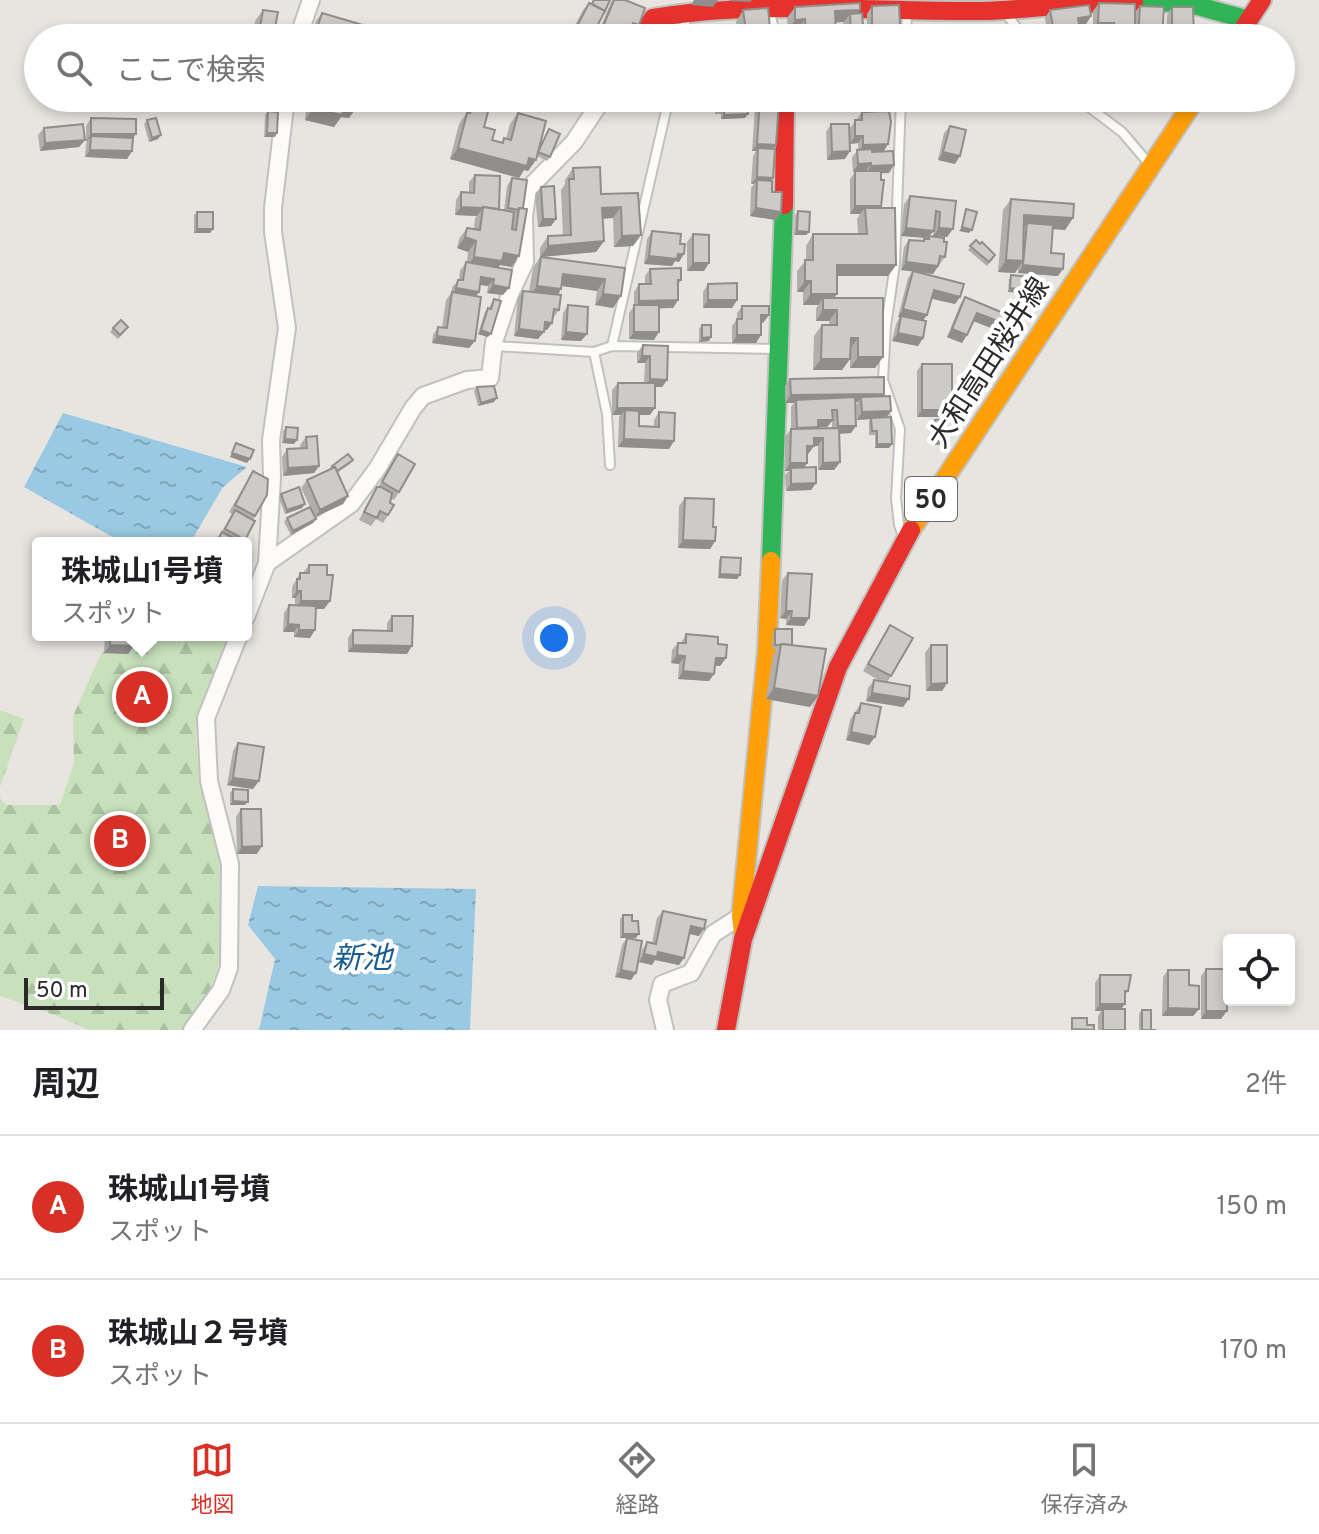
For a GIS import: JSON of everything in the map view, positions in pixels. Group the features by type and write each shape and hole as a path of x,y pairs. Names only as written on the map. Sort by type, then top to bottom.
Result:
{"street":[{"path":"303,24 311,0"},
{"path":"1246,24 1262,0"},
{"path":"649,24 653,18 679,9 907,5 1003,10 1119,2 1187,2 1249,20"},
{"path":"765,7 769,24"},
{"path":"252,602 267,563 271,440 287,328 273,232 284,112"},
{"path":"267,563 351,504 423,396 467,380 490,378 494,346 510,294 525,262 524,216 528,189 574,142 594,112"},
{"path":"743,939 741,916 767,650 785,112"},
{"name":"大和高田桜井線","path":"726,1030 743,939 838,667 905,539 1187,112"},
{"path":"192,1030 221,990 229,968 230,864 209,781 206,718 237,641"},
{"path":"665,1030 658,1000 662,984 691,973 713,934 741,916"}],"lane":[{"path":"1003,10 1014,24"},
{"path":"612,346 666,112"},
{"path":"900,112 895,264 886,326 883,380 900,429 896,498 899,525 905,539"},
{"path":"1096,112 1122,132 1151,165"},
{"path":"494,346 594,352 612,346 779,349"},
{"path":"594,352 607,414 610,465"}],"green space":[{"path":"111,641 226,641 199,710 196,731 199,784 219,844 223,882 222,955 208,995 185,1030 89,1030 0,996 0,798 6,805 60,805 74,763 73,716 99,658"},
{"path":"0,710 24,719 0,787"}],"water":[{"path":"63,413 247,467 223,487 194,537 112,537 24,487"},
{"name":"新池","path":"258,886 476,889 470,1030 259,1030 275,959 248,925"}],"building":[{"path":"594,0 610,0 605,11 592,4"},
{"path":"614,0 625,0 645,8 639,24 604,24"},
{"path":"589,3 605,11 598,24 578,24"},
{"path":"860,3 860,10 835,11 836,24 805,24 805,19 795,20 795,7"},
{"path":"1099,3 1135,4 1135,24 1098,23"},
{"path":"899,5 900,24 872,24 872,6"},
{"path":"1089,5 1091,16 1078,18 1079,24 1052,24 1050,10"},
{"path":"1140,6 1164,7 1163,24 1139,24"},
{"path":"1172,7 1193,7 1194,24 1172,24"},
{"path":"768,8 770,24 745,24 743,10"},
{"path":"263,10 278,12 276,24 260,24"},
{"path":"322,13 359,24 319,24"},
{"path":"862,13 863,24 850,24 850,14"},
{"path":"268,112 278,112 277,133 267,133"},
{"path":"488,112 484,127 495,130 492,140 503,143 504,138 511,140 518,113 546,121 536,160 529,158 527,166 458,148 467,113"},
{"path":"724,112 748,112 748,114 724,115"},
{"path":"759,112 778,112 776,145 757,144"},
{"path":"862,112 889,112 888,144 863,145 863,136 855,136 855,120 862,120"},
{"path":"91,118 136,119 136,134 91,134"},
{"path":"156,118 161,135 152,138 147,120"},
{"path":"83,124 85,140 45,143 44,128"},
{"path":"831,124 849,124 850,151 832,152"},
{"path":"950,126 966,130 960,156 943,152"},
{"path":"549,129 560,134 550,157 538,152"},
{"path":"91,136 133,138 132,151 90,150"},
{"path":"758,148 775,149 773,178 757,177"},
{"path":"872,149 872,152 893,151 894,165 858,164 857,150"},
{"path":"600,167 601,194 638,193 641,235 622,236 621,207 602,208 604,241 548,246 548,236 571,235 569,179 574,179 573,168"},
{"path":"855,171 881,171 881,180 884,180 881,206 855,206"},
{"path":"475,175 500,176 499,209 461,207 461,192 474,193"},
{"path":"512,178 527,180 523,208 519,210 508,208"},
{"path":"757,180 772,181 772,192 782,192 781,212 756,208"},
{"path":"554,186 556,219 543,219 541,187"},
{"path":"910,196 956,201 953,229 939,228 940,212 936,211 934,231 906,228"},
{"path":"1011,199 1074,204 1073,218 1024,215 1023,261 1006,260"},
{"path":"483,207 514,212 512,229 516,230 519,208 527,209 519,256 504,253 502,261 474,257 476,241 465,237 467,228 480,230"},
{"path":"865,208 895,208 896,265 837,265 837,294 811,294 811,281 805,281 805,260 813,260 813,234 867,234"},
{"path":"966,209 977,212 972,230 962,227"},
{"path":"798,211 810,212 809,232 797,231"},
{"path":"197,212 213,212 213,229 197,229"},
{"path":"1027,223 1053,225 1051,253 1064,254 1063,269 1023,265"},
{"path":"652,231 681,234 680,244 685,244 684,254 678,254 677,259 649,256"},
{"path":"693,234 709,235 709,263 693,263"},
{"path":"929,236 944,238 947,242 945,257 940,256 938,266 906,262 909,240 924,241"},
{"path":"976,240 995,255 989,262 970,246"},
{"path":"541,257 625,268 621,296 603,294 605,279 563,274 561,289 537,286"},
{"path":"466,262 512,270 509,288 493,285 494,279 481,277 479,292 456,288 458,280 463,280"},
{"path":"681,268 678,300 639,301 639,284 651,284 650,269"},
{"path":"913,271 964,284 960,297 934,290 927,315 903,309"},
{"path":"1011,275 1029,277 1027,290 1010,288"},
{"path":"737,283 737,300 708,300 708,284"},
{"path":"523,291 561,295 559,310 554,309 552,323 545,322 544,332 519,329"},
{"path":"452,292 481,297 475,341 437,336 438,327 447,328"},
{"path":"965,297 1020,320 1016,328 977,313 967,335 952,329"},
{"path":"823,298 883,298 883,357 858,357 858,338 851,338 850,359 821,359 822,325 837,325 837,310 823,310"},
{"path":"494,299 501,301 491,334 481,330"},
{"path":"568,305 588,307 587,334 566,332"},
{"path":"634,305 659,305 659,332 634,332"},
{"path":"742,306 769,306 769,315 761,315 761,335 737,335 737,319 742,319"},
{"path":"901,316 926,321 923,338 898,333"},
{"path":"121,320 128,327 120,335 113,328"},
{"path":"702,325 711,325 711,337 702,338"},
{"path":"643,345 668,346 667,380 650,379 650,356 642,356"},
{"path":"922,364 952,364 952,410 922,410"},
{"path":"884,377 884,394 791,395 790,379"},
{"path":"618,383 655,383 655,408 617,408"},
{"path":"494,386 497,398 481,403 477,387"},
{"path":"890,396 891,411 862,412 861,397"},
{"path":"855,397 856,426 838,426 837,410 832,410 833,420 818,420 818,427 797,428 796,400"},
{"path":"625,410 639,411 639,426 659,427 659,412 675,413 674,441 624,439"},
{"path":"891,417 892,444 877,444 877,431 872,431 871,418"},
{"path":"947,419 948,440 936,441 935,420"},
{"path":"286,427 298,428 297,440 285,439"},
{"path":"839,428 840,462 823,463 823,438 814,438 814,446 807,446 807,463 790,463 791,429"},
{"path":"317,436 319,466 288,468 287,449 307,448 306,437"},
{"path":"236,443 254,450 250,459 232,453"},
{"path":"348,454 353,460 337,471 332,466"},
{"path":"398,454 415,464 399,492 382,482"},
{"path":"335,467 348,496 320,510 307,480"},
{"path":"816,467 816,483 791,484 791,468"},
{"path":"253,471 268,479 267,495 255,516 235,505"},
{"path":"299,487 305,504 287,510 281,494"},
{"path":"377,487 392,493 390,503 394,505 388,515 380,511 377,518 364,512"},
{"path":"685,498 714,499 715,541 683,540"},
{"path":"310,507 316,519 293,531 287,518"},
{"path":"235,510 255,521 247,537 240,537 225,529"},
{"path":"721,557 741,558 740,575 720,574"},
{"path":"309,565 327,565 327,575 333,575 330,601 301,601 297,579 300,579 300,573 309,573"},
{"path":"788,573 812,574 809,618 791,618 792,611 786,611"},
{"path":"289,605 316,606 315,630 299,630 299,625 288,624"},
{"path":"392,616 413,616 412,646 353,645 353,630 392,631"},
{"path":"890,625 913,638 891,676 868,664"},
{"path":"775,629 792,629 792,645 775,645"},
{"path":"686,634 718,637 718,644 727,645 726,658 716,658 714,674 683,671 685,656 677,655 678,643 686,643"},
{"path":"110,641 134,641 134,646 110,645"},
{"path":"781,644 826,649 818,696 774,688"},
{"path":"931,645 947,645 947,683 931,684"},
{"path":"874,680 910,686 909,699 872,693"},
{"path":"861,703 881,707 875,737 851,732 855,713 859,713"},
{"path":"238,743 264,747 259,781 233,778"},
{"path":"233,789 248,790 248,802 233,801"},
{"path":"241,809 261,809 262,846 242,847"},
{"path":"663,911 706,920 704,929 691,926 684,958 658,952 657,957 644,954 647,942 656,944"},
{"path":"623,915 632,915 632,921 638,921 639,934 623,934"},
{"path":"627,938 642,941 636,973 621,970"},
{"path":"1206,969 1223,969 1223,1006 1227,1006 1227,1011 1206,1011"},
{"path":"1168,970 1189,970 1189,985 1199,986 1199,1009 1168,1008"},
{"path":"1100,975 1131,975 1128,991 1125,991 1125,1004 1100,1004"},
{"path":"1103,1009 1125,1009 1125,1030 1103,1030"},
{"path":"1142,1010 1151,1010 1151,1030 1142,1030"},
{"path":"1072,1018 1087,1018 1087,1025 1094,1025 1094,1030 1072,1029"}],"traffic: fast":[{"path":"1134,2 1187,3 1249,20"},
{"path":"771,561 784,205"}],"traffic: slow":[{"path":"911,530 1187,112"},
{"path":"743,931 741,916 767,650 771,561"}],"traffic: jam":[{"path":"1246,24 1262,0"},
{"path":"649,24 653,18 735,9 982,11 1134,2"},
{"path":"784,205 785,112"},
{"path":"726,1030 743,939 838,667 911,530"}],"place":[{"name":"珠城山1号墳","path":"142,697"},
{"name":"珠城山２号墳","path":"120,841"}]}
